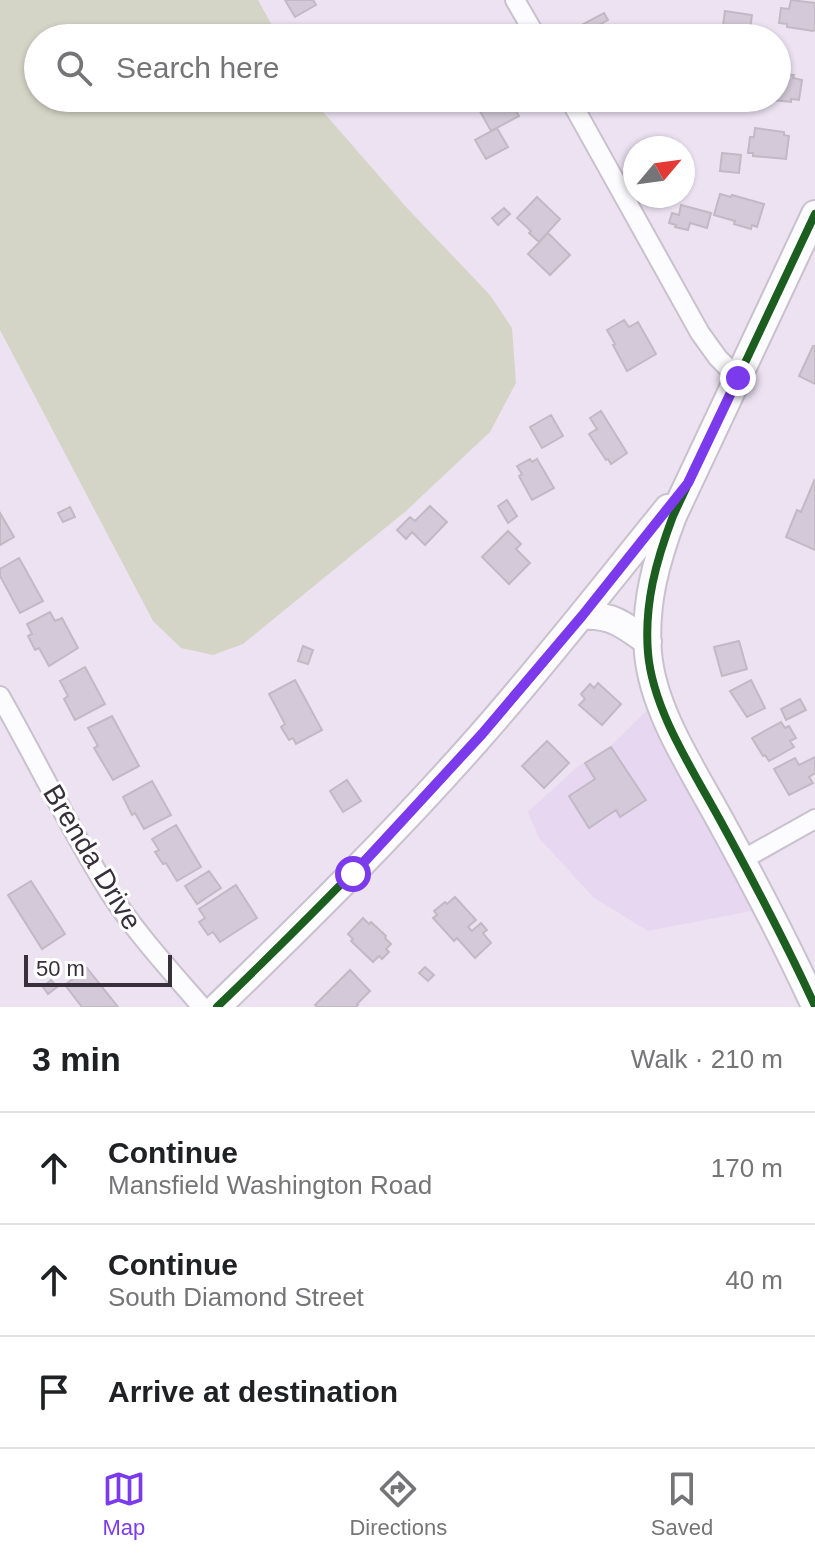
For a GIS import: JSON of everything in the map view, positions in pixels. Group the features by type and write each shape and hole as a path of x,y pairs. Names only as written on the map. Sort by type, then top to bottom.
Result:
{"street":[{"path":"515,0 529,24"},
{"path":"577,112 700,333 738,378"},
{"path":"815,214 688,483 662,545 648,610 652,678 660,700 685,755 793,958 815,1006"},
{"path":"217,1007 353,874 482,734 582,616 688,483"},
{"path":"582,616 612,618 648,642"},
{"name":"Brenda Drive","path":"0,696 111,893 140,935 202,1007"},
{"path":"742,860 815,819"}],"shaded area":[{"path":"0,0 258,0 271,24 24,24 24,112 323,112 407,208 490,295 512,328 516,383 490,432 406,511 243,644 213,655 181,648 153,621 0,330"},
{"path":"649,708 756,910 648,931 594,898 539,838 528,812 576,768 614,743"}],"building":[{"path":"285,0 313,0 316,5 295,17"},
{"path":"791,0 815,3 815,30 779,23 781,8 789,9"},
{"path":"725,11 752,15 751,24 723,24"},
{"path":"604,13 608,20 601,24 583,24"},
{"path":"791,75 802,80 799,100 791,99"},
{"path":"480,112 517,112 519,116 491,131"},
{"path":"497,128 508,147 486,159 475,140"},
{"path":"755,128 784,132 789,136 786,159 748,153"},
{"path":"722,153 741,155 739,173 720,171"},
{"path":"720,194 764,204 757,227 752,225 751,229 714,215"},
{"path":"537,197 560,219 539,242 517,218"},
{"path":"504,208 510,214 498,225 492,218"},
{"path":"680,208 711,213 707,228 690,223 688,230 669,223 672,213 679,215"},
{"path":"548,233 570,255 550,275 528,254"},
{"path":"624,320 629,327 638,322 656,354 627,371 607,330"},
{"path":"815,346 815,384 799,376"},
{"path":"601,411 627,453 611,464 589,434 597,429 590,418"},
{"path":"551,415 563,436 542,448 530,427"},
{"path":"530,459 532,462 537,459 554,488 532,500 517,466"},
{"path":"815,479 815,550 786,537"},
{"path":"507,500 517,516 508,523 498,506"},
{"path":"430,506 447,522 425,545 412,532 406,539 397,530 410,517 415,521"},
{"path":"70,507 75,517 63,522 58,513"},
{"path":"0,513 14,537 0,545"},
{"path":"508,531 521,544 516,549 530,563 509,584 482,557"},
{"path":"19,558 43,601 20,613 0,576 0,569"},
{"path":"50,612 55,621 62,618 78,648 49,666 39,648 35,650 28,636 32,634 27,624"},
{"path":"739,641 747,669 722,676 714,647"},
{"path":"303,646 313,650 308,664 298,661"},
{"path":"85,667 105,704 75,720 64,699 68,696 60,681"},
{"path":"295,680 322,730 296,744 293,738 289,740 281,727 285,724 269,694"},
{"path":"751,680 765,708 747,717 730,691"},
{"path":"598,683 621,704 602,725 579,705 585,699 581,694 590,684 594,688"},
{"path":"800,699 806,710 786,720 781,709"},
{"path":"112,716 139,766 113,780 94,748 98,746 88,728"},
{"path":"781,722 785,728 789,726 796,738 790,741 794,747 769,761 752,738"},
{"path":"547,741 569,763 544,788 522,766"},
{"path":"611,747 646,800 620,817 616,810 589,828 569,796 595,779 585,763"},
{"path":"815,757 815,773 809,777 813,783 789,795 774,769 795,758 799,765"},
{"path":"347,780 361,801 343,812 330,791"},
{"path":"152,781 171,815 144,829 123,797"},
{"path":"176,825 201,867 177,881 155,852 159,850 152,839"},
{"path":"209,871 221,888 197,904 185,886"},
{"path":"31,881 65,934 42,949 8,895"},
{"path":"236,885 257,918 220,942 213,932 208,935 199,922 205,918 199,909"},
{"path":"455,897 476,920 468,927 472,931 481,923 487,930 483,933 491,943 475,958 433,918 437,915 434,911"},
{"path":"363,918 369,924 371,922 391,944 386,949 389,952 382,959 379,956 373,962 351,941 353,939 348,934"},
{"path":"425,967 434,975 428,981 419,973"},
{"path":"87,968 118,1007 82,1007 65,985"},
{"path":"350,970 370,991 358,1005 317,1007 315,1005"},
{"path":"51,980 57,987 48,994 43,987"}],"cycle path":[{"path":"815,214 673,516 653,583 647,635 651,675 666,718 815,1006"},
{"path":"217,1007 352,874 449,771 553,651 671,505"}],"route":[{"path":"353,874 482,734 582,616 688,483 738,378"}]}
